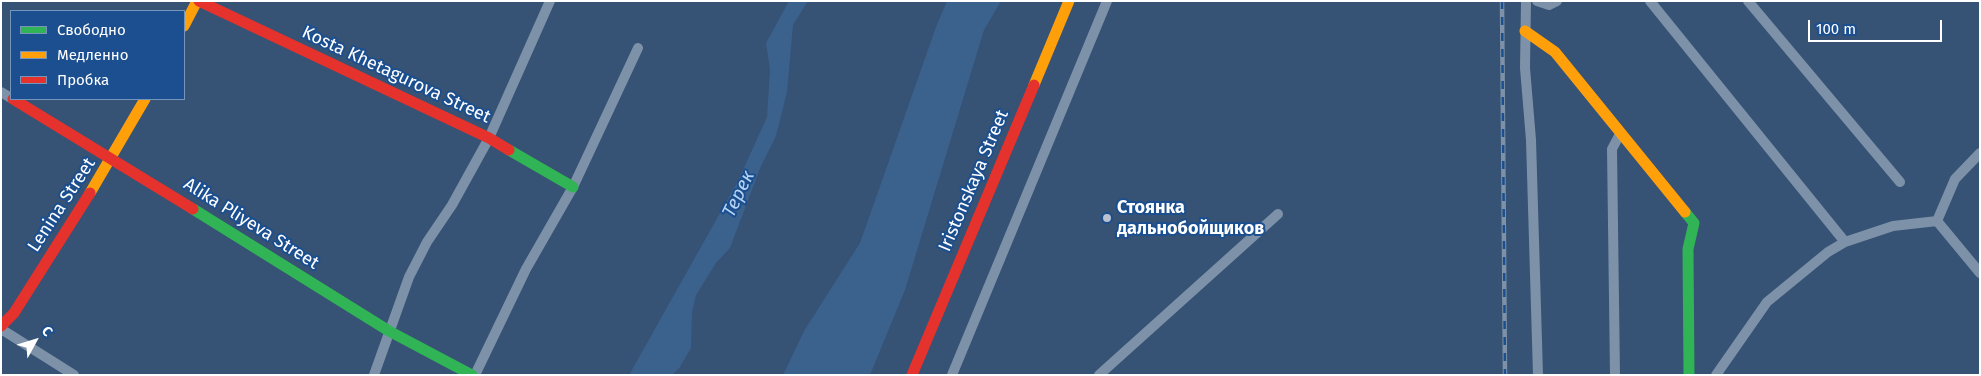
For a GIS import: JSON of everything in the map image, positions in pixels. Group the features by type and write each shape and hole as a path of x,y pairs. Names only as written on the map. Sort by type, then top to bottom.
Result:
{"street":[{"path":"185,24 198,1"},
{"name":"Kosta Khetagurova Street","path":"198,1 489,138 573,187"},
{"path":"374,375 409,277 427,242 452,205 489,138 550,1"},
{"name":"Iristonskaya Street","path":"912,375 1069,1"},
{"path":"952,375 1107,1"},
{"path":"1526,1 1525,68 1531,140 1538,375"},
{"path":"1537,1 1549,5 1557,1"},
{"path":"1650,1 1845,242"},
{"path":"1748,1 1900,182"},
{"path":"1525,31 1555,52 1694,223 1688,249 1689,375"},
{"path":"474,375 526,269 573,187 638,48"},
{"name":"Alika Pliyeva Street","path":"15,100 112,158 389,332 474,375"},
{"name":"Lenina Street","path":"1,328 14,312 112,158 143,100"},
{"path":"1615,375 1612,149 1620,134"},
{"path":"1937,221 1955,178 1980,153"},
{"path":"1099,375 1278,214"},
{"path":"1716,375 1767,302 1828,252 1845,242 1893,226 1937,221"},
{"path":"1937,221 1980,274"},
{"path":"1,328 74,375"}],"water":[{"name":"Терек","path":"789,1 808,1 793,25 787,92 776,136 761,166 730,248 716,263 696,295 692,312 691,348 680,367 672,375 629,375 738,181 767,117 770,70 766,43"},
{"path":"947,1 1001,1 984,30 905,290 870,375 783,375 804,331 860,243 936,27"}],"railway":[{"path":"1502,1 1505,375"}],"traffic: fast":[{"path":"509,150 573,187"},
{"path":"193,209 389,331 472,375"},
{"path":"1685,212 1694,223 1688,249 1689,375"}],"traffic: slow":[{"path":"185,24 197,1"},
{"path":"1034,85 1069,1"},
{"path":"1525,31 1555,52 1685,212"},
{"path":"90,193 144,100"}],"traffic: jam":[{"path":"199,1 489,138 509,150"},
{"path":"912,375 1034,85"},
{"path":"15,100 193,209"},
{"path":"1,326 14,313 90,193"}],"place":[{"name":"Стоянка дальнобойщиков","path":"1107,218"}]}
